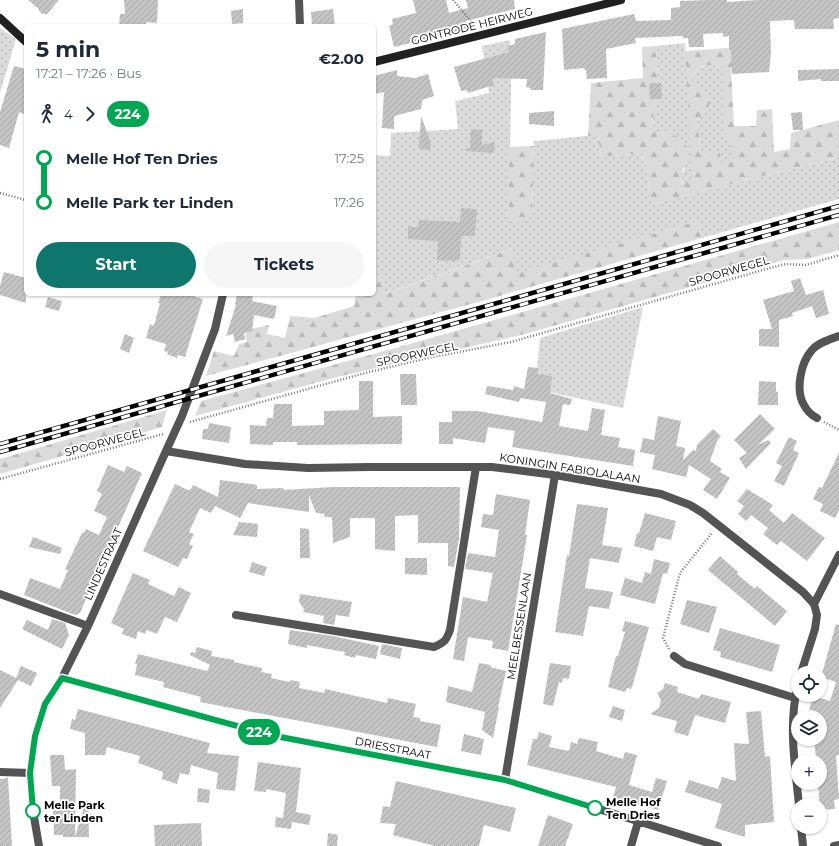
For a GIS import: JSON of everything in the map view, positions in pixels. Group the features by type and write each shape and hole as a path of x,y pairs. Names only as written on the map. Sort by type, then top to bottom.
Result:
{"street":[{"path":"299,0 300,24"},
{"name":"GONTRODE HEIRWEG","path":"376,62 621,0"},
{"path":"0,18 24,40"},
{"name":"LINDESTRAAT","path":"39,846 33,811 30,773 35,736 45,704 62,678 88,626 188,403 215,330 223,296"},
{"path":"817,418 810,414 803,405 800,392 800,378 804,362 813,349 829,339 839,336"},
{"name":"KONINGIN FABIOLALAAN","path":"166,451 245,464 308,468 492,468 555,475 661,494 690,505 718,525 803,592 814,604"},
{"path":"236,615 434,647 442,643 446,640 450,630 476,467"},
{"name":"MEELBESSENLAAN","path":"505,780 555,475"},
{"path":"803,666 815,629 817,615 814,604 839,554"},
{"path":"0,594 88,626"},
{"path":"674,656 686,664 791,697"},
{"name":"DRIESSTRAAT","path":"62,678 270,735 505,780 718,846"},
{"path":"795,702 792,738 798,798"},
{"path":"0,772 30,773"},
{"path":"631,846 638,822"},
{"path":"802,834 803,846"},
{"path":"834,846 839,845"}],"path":[{"path":"453,0 471,21 475,37"},
{"path":"0,194 24,200"},
{"name":"SPOORWEGEL","path":"0,479 176,430 191,422 365,373 428,358 511,342 777,266 786,264 806,265 839,255"},
{"path":"817,418 839,430"},
{"path":"674,656 663,638 680,574 718,525"}],"green space":[{"path":"0,28 16,39 0,93"},
{"path":"510,40 511,90 509,210 507,218 532,217 534,141 598,135 601,157 643,153 652,204 839,157 839,199 702,238 698,221 517,274 511,249 384,294 384,278 376,279 376,155 390,156 391,133 458,129 455,101 489,93 482,46"},
{"path":"685,43 694,182 683,185 681,176 685,168 652,130 655,95 659,94 656,46"},
{"path":"656,46 659,94 655,95 652,130 674,135 685,144 689,150 683,172 682,184 693,182 685,51 740,47 739,65 731,70 734,126 756,126 757,110 772,109 774,152 790,149 791,133 839,120 839,157 652,204 643,153 601,157 598,136 588,136 591,83 643,78 642,47","holes":["709,65 723,66 726,139 733,139 734,161 721,163 720,153 701,154 697,121 707,110 710,103 692,75 701,67"]},
{"path":"709,65 724,66 726,139 733,139 735,161 721,163 701,154 697,121 707,110 698,85 692,75 701,67"},
{"path":"534,146 532,217 519,222 511,223 507,218 509,210 509,147"},
{"path":"698,221 702,238 482,301 206,376 214,351 234,356 239,344 247,342 245,330 269,325 267,334 285,338 290,316 314,318 354,306 356,296 376,296 376,279 384,278 385,294 511,249 518,273"},
{"path":"839,222 839,250 808,259 784,260 525,334 337,377 195,416 201,401 399,347"},
{"path":"643,307 623,408 535,389 540,338"},
{"path":"167,410 162,427 0,474 0,459"}],"building":[{"path":"28,0 59,0 47,14 43,14"},
{"path":"124,0 158,0 157,23 146,22 146,24 119,24 120,14 125,14"},
{"path":"413,0 446,0 449,13 468,8 466,0 514,0 515,9 465,21 467,28 463,29 464,30 394,47 389,26 393,24 392,19 416,13"},
{"path":"727,0 727,2 758,0 839,0 839,18 833,19 834,29 795,29 794,20 770,21 771,52 769,72 732,74 729,36 723,37 723,33 703,34 704,47 689,47 688,38 683,38 683,36 635,38 636,43 606,49 607,78 587,79 586,70 584,68 564,70 562,29 634,14 636,21 671,20 671,8 680,7 680,1"},
{"path":"243,9 243,23 232,24 231,11"},
{"path":"333,9 335,24 312,24 311,12"},
{"path":"546,32 543,90 530,90 531,88 526,87 527,79 492,78 494,85 468,93 467,90 461,91 454,67 509,52 507,46 515,44 515,39"},
{"path":"14,66 24,68 24,114 19,112 9,148 0,145 0,112"},
{"path":"839,69 839,81 821,81 821,79 798,81 798,70"},
{"path":"397,70 397,76 415,78 428,74 434,96 422,100 421,109 394,116 394,129 382,128 384,92 376,94 376,75"},
{"path":"649,83 661,83 662,99 650,99"},
{"path":"554,111 554,126 529,124 529,113"},
{"path":"802,112 803,130 793,130 791,113"},
{"path":"421,116 431,143 430,150 419,149"},
{"path":"471,129 482,130 482,145 495,142 494,153 465,151 465,149 470,148"},
{"path":"461,208 477,209 475,236 461,236 460,260 437,260 438,241 408,239 408,227 418,227 419,220 460,222"},
{"path":"4,272 24,277 24,296 26,296 26,303 0,295 0,286"},
{"path":"800,278 806,295 823,290 829,314 816,318 812,306 792,313 793,316 779,320 779,347 759,346 759,329 772,329 763,300 794,291 791,281"},
{"path":"160,296 193,296 203,299 185,357 178,355 177,358 167,354 168,352 164,351 166,344 146,338 150,324 154,326 160,303 158,303"},
{"path":"237,296 253,296 252,301 277,306 274,319 254,315 252,331 244,333 245,339 235,342 233,334 226,336 236,305"},
{"path":"48,297 62,301 59,311 45,307"},
{"path":"125,334 134,338 129,353 120,349"},
{"path":"528,367 538,368 537,374 552,376 550,393 572,399 570,405 563,404 559,426 588,431 592,408 605,410 601,435 620,438 618,447 635,450 633,466 512,447 515,431 488,427 485,443 453,438 453,444 439,444 439,422 452,422 452,411 477,411 542,422 546,402 520,398 519,402 485,394 487,386 513,390 514,386 524,389"},
{"path":"400,374 416,374 417,405 401,405"},
{"path":"359,381 373,381 373,417 402,416 402,444 297,445 297,442 273,442 273,445 250,444 250,425 266,426 267,418 273,418 274,404 292,404 292,426 324,425 324,411 359,410"},
{"path":"759,381 776,382 778,405 758,405"},
{"path":"760,414 775,429 758,445 768,440 771,443 746,469 739,458 747,453 734,440"},
{"path":"658,416 681,421 676,446 685,448 683,460 693,450 696,451 697,445 713,429 721,436 717,441 710,461 722,469 720,472 730,478 717,499 703,490 711,479 689,465 686,477 652,469 655,455 640,452 643,438 654,440"},
{"path":"209,423 231,427 229,443 202,439 203,429 208,429"},
{"path":"789,437 797,441 793,450 799,453 784,486 774,481 782,466 776,463"},
{"path":"839,453 839,510 835,518 820,511 823,504 813,499 819,487 822,488"},
{"path":"108,465 124,472 127,466 142,473 80,613 75,615 24,595 30,578 60,589 68,570 65,569 82,533 84,533 86,529 99,535 107,517 94,511 102,494 97,491"},
{"path":"220,480 257,485 257,489 283,488 284,490 333,487 460,487 459,539 454,567 448,566 448,543 418,543 418,515 395,516 395,551 375,549 375,518 350,518 350,537 333,543 332,517 324,517 325,514 316,513 309,495 309,512 248,503 240,518 215,506 211,513 200,508 189,532 194,534 189,544 193,546 187,559 183,558 178,567 143,551 175,484 188,490 190,490 193,485 218,497"},
{"path":"747,489 773,505 769,510 784,523 792,513 825,538 807,561 781,541 777,545 763,534 768,528 751,515 746,521 738,514 744,506 737,501"},
{"path":"496,494 530,500 525,535 527,535 508,651 492,648 493,641 468,637 464,661 453,659 463,597 487,602 493,573 465,569 468,553 495,557 499,530 481,527 483,514 493,515"},
{"path":"577,504 608,508 602,545 622,548 619,563 590,558 585,588 613,592 609,609 589,606 583,636 555,632 567,555 569,556"},
{"path":"645,513 676,521 671,540 657,537 653,551 634,546 637,533 639,533"},
{"path":"239,522 258,524 257,537 233,535"},
{"path":"300,528 309,529 310,558 300,558"},
{"path":"33,537 62,548 60,554 29,547"},
{"path":"720,556 738,572 737,574 755,589 757,586 787,611 775,626 708,570"},
{"path":"405,558 427,558 427,575 405,574"},
{"path":"654,559 670,563 667,574 663,573 655,604 620,595 625,578 642,583 645,572 651,574"},
{"path":"252,562 267,567 264,576 249,572"},
{"path":"133,573 150,580 148,584 174,596 179,587 191,593 177,622 165,617 157,634 147,630 145,634 138,631 136,639 122,634 124,629 111,623"},
{"path":"300,594 352,602 349,617 336,615 334,625 323,623 324,616 303,612 304,609 299,602"},
{"path":"687,600 717,607 709,633 680,624"},
{"path":"52,619 65,623 69,635 62,649 22,629 27,620 48,630"},
{"path":"625,621 649,627 633,684 631,689 627,688 625,692 608,687 616,656 618,656 625,632 622,631"},
{"path":"836,624 839,625 839,755 836,755 839,799 834,800 835,809 827,810 827,798 819,798 819,790 827,790 827,754 816,754 815,746 827,746 827,710 809,710 811,702 830,701 836,682 827,679 827,666 824,666"},
{"path":"720,628 780,645 772,672 720,657 721,652 713,650"},
{"path":"290,630 333,636 379,646 376,659 356,655 355,658 344,655 345,652 307,645 307,648 288,644"},
{"path":"382,644 402,648 400,659 380,654"},
{"path":"197,647 212,651 211,656 234,660 234,662 262,668 261,672 272,674 271,678 290,682 291,680 300,682 299,688 324,693 325,689 387,703 388,698 416,704 413,717 420,718 420,721 441,725 437,747 200,702 201,697 163,687 164,682 135,675 137,664 135,664 138,654 207,671 210,665 190,655 191,652 195,653"},
{"path":"479,663 491,665 490,667 506,671 493,738 482,730 485,712 446,702 448,686 472,692"},
{"path":"550,663 571,666 569,679 563,678 562,683 559,682 553,706 543,704"},
{"path":"21,666 37,673 31,686 18,680 0,708 0,670 16,678"},
{"path":"665,683 678,687 677,692 699,699 701,694 731,702 725,723 695,715 688,736 674,732 677,721 650,714 659,708 661,700 657,693 663,689"},
{"path":"613,706 625,710 622,721 609,717"},
{"path":"78,709 210,743 207,753 239,756 235,791 216,789 218,773 191,765 189,775 180,773 177,784 162,779 163,772 138,763 140,756 107,747 105,755 85,755 85,733 70,729 72,719 75,720"},
{"path":"761,711 765,757 770,756 774,822 745,825 745,837 715,828 722,804 685,792 689,780 718,789 722,777 736,781 734,743 749,744 746,712"},
{"path":"539,732 552,736 549,747 569,751 571,742 577,744 579,738 598,742 596,751 623,759 625,752 637,755 629,785 652,792 656,778 667,781 658,810 623,800 622,804 612,801 616,787 527,765 533,739 537,739"},
{"path":"464,734 484,739 481,755 461,751"},
{"path":"50,755 64,755 65,770 76,769 75,837 54,835 53,809 60,809 60,786 52,786"},
{"path":"258,762 301,768 296,812 311,815 309,825 292,822 291,829 275,827 276,817 283,818 286,793 266,789 266,792 254,791"},
{"path":"8,778 12,846 0,846 0,779"},
{"path":"396,781 516,808 510,832 484,825 479,846 435,846 393,835 396,824 380,823 383,806 390,807"},
{"path":"198,788 210,790 209,803 197,802"},
{"path":"86,801 88,801 89,837 75,837"},
{"path":"548,815 573,824 565,846 538,846"},
{"path":"201,823 202,846 155,846 154,825"},
{"path":"328,833 338,835 337,846 327,846"}],"railway":[{"path":"0,444 839,206"},
{"path":"0,452 839,215"}],"bus line":[{"name":"224","path":"33,811 30,773 35,736 45,704 62,678 270,735 505,780 595,808"}],"place":[{"name":"Melle Hof Ten Dries","path":"595,808"},
{"name":"Melle Park ter Linden","path":"33,811"}]}
